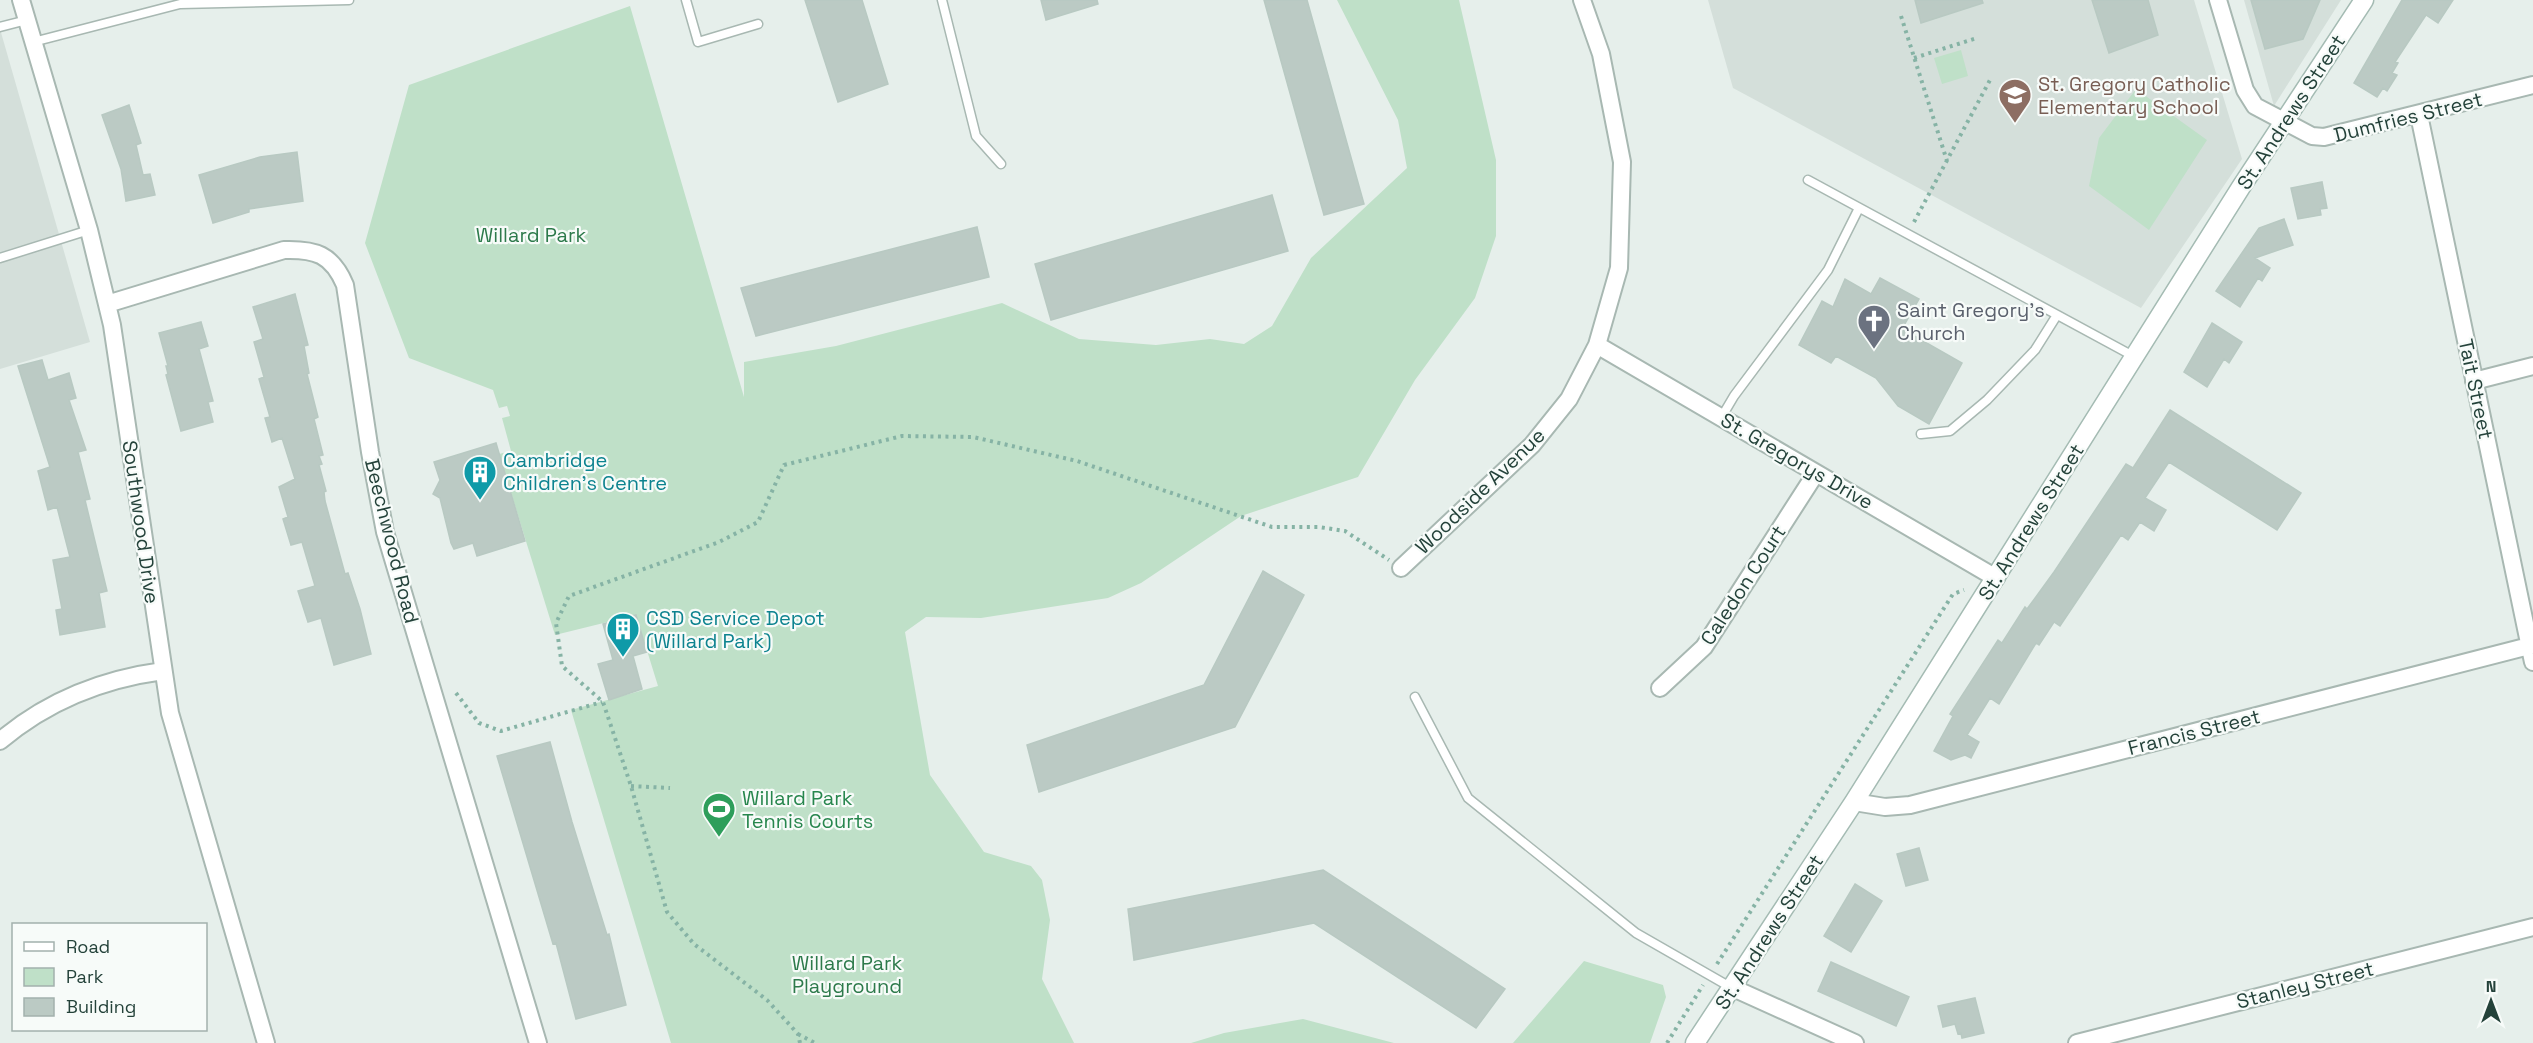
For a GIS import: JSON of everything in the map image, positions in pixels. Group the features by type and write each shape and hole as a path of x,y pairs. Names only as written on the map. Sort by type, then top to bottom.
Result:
{"main road":[{"name":"St. Andrews Street","path":"1695,1043 1854,802 2136,358 2241,187 2364,0"}],"street":[{"name":"Southwood Drive","path":"21,0 89,230 107,304 163,671 177,744 266,1043"},
{"name":"Woodside Avenue","path":"1401,568 1532,445 1569,399 1597,345 1619,268 1622,162 1601,54 1582,0"},
{"name":"Dumfries Street","path":"2218,0 2245,90 2255,106 2312,136 2324,137 2533,85"},
{"name":"Tait Street","path":"2419,115 2532,651"},
{"name":"Beechwood Road","path":"107,304 284,250 306,249 326,257 339,269 345,285 370,452 386,532 538,1043"},
{"name":"St. Gregorys Drive","path":"1597,345 1996,578"},
{"path":"2474,381 2533,366"},
{"name":"Caledon Court","path":"1660,688 1704,648 1816,472"},
{"name":"Francis Street","path":"1854,802 1885,807 1910,805 2532,651"},
{"path":"0,741 55,702 116,679 163,671"},
{"name":"Stanley Street","path":"2077,1043 2533,927"},
{"path":"1732,988 1855,1043"}],"lane":[{"path":"33,42 180,4 349,0"},
{"path":"686,0 698,42 758,24"},
{"path":"942,0 976,136 1001,164"},
{"path":"0,27 27,20"},
{"path":"1808,180 2136,358"},
{"path":"1722,418 1739,389 1828,270 1859,208"},
{"path":"0,258 89,230"},
{"path":"1921,434 1950,431 1988,400 2035,350 2057,315"},
{"path":"1415,697 1468,798 1636,933 1732,988"}],"path":[{"path":"1901,16 1947,162"},
{"path":"1914,58 1977,38"},
{"path":"1907,234 1990,80"},
{"path":"815,1043 798,1034 767,1000 694,945 667,912 631,786 603,702 562,666 556,623 569,596 719,542 758,522 784,465 902,436 974,437 1077,460 1272,527 1319,527 1345,531 1401,568"},
{"path":"1667,1043 1953,594 1964,590"},
{"path":"456,693 479,723 501,731 603,702"},
{"path":"631,786 670,788"},
{"path":"798,1034 800,1043"}],"shaded area":[{"name":"St. Gregory Catholic Elementary School","path":"1708,0 2194,0 2242,159 2141,308 1733,88"},
{"path":"2244,0 2341,0 2274,106"},
{"path":"0,29 90,342 0,369"}],"green space":[{"path":"1337,0 1459,0 1496,160 1496,236 1475,298 1415,380 1358,477 1241,516 1141,583 1108,598 981,618 926,617 905,632 930,775 984,852 1031,866 1042,880 1050,920 1042,979 1074,1043 671,1043 571,710 658,686 636,615 555,635 499,454 511,451 502,418 510,416 507,406 499,408 493,390 409,358 365,243 409,85 630,6 744,397 744,362 836,346 1002,303 1079,339 1156,345 1210,339 1244,344 1272,326 1311,258 1407,168 1398,120"},
{"path":"1961,50 1968,76 1942,84 1934,58"},
{"path":"2136,89 2207,140 2149,230 2089,186 2099,138"},
{"path":"1584,961 1663,985 1666,997 1650,1043 1513,1043"},
{"path":"1303,1019 1394,1043 1191,1043 1224,1033"}],"building":[{"path":"805,0 862,0 888,84 838,102"},
{"path":"1041,0 1097,0 1098,4 1046,20"},
{"path":"1264,0 1307,0 1364,204 1324,215"},
{"path":"1915,0 1982,0 1983,3 1921,23"},
{"path":"2092,0 2148,0 2158,35 2109,53"},
{"path":"2251,0 2320,0 2303,39 2265,49"},
{"path":"2402,0 2453,0 2438,23 2426,15 2395,62 2398,63 2392,73 2397,75 2387,91 2383,88 2377,97 2354,83"},
{"path":"129,105 141,143 136,145 143,175 150,174 155,195 126,201 121,169 102,115"},
{"path":"297,152 303,201 249,209 249,212 213,223 199,175 260,157"},
{"path":"2322,182 2327,208 2320,209 2321,215 2298,219 2291,188"},
{"path":"1272,195 1288,251 1051,320 1035,264"},
{"path":"2284,219 2293,245 2255,258 2270,268 2262,281 2258,278 2240,307 2216,291 2259,228"},
{"path":"977,227 989,277 756,336 741,288"},
{"name":"Saint Gregory's Church","path":"1880,278 1919,299 1902,329 1962,363 1929,424 1898,406 1876,378 1836,356 1831,363 1799,345 1822,301 1833,307 1845,279 1871,294"},
{"path":"295,294 308,345 304,346 309,373 307,374 318,417 314,419 323,455 319,456 322,464 319,465 326,491 324,492 325,501 345,574 348,573 360,609 371,654 334,665 321,618 308,622 298,591 315,586 302,542 291,545 283,519 288,517 279,487 295,479 282,438 272,442 265,418 270,417 259,379 264,377 254,342 263,339 253,307"},
{"path":"201,322 208,346 199,349 213,401 208,402 213,422 181,431 166,375 168,374 166,366 168,366 159,333"},
{"path":"2212,323 2242,342 2229,363 2224,359 2207,387 2184,372"},
{"path":"42,360 48,380 69,373 76,398 69,400 86,450 78,452 90,499 85,500 107,591 99,593 105,627 60,635 56,610 62,609 53,560 70,557 57,507 48,510 38,471 50,467 18,366"},
{"path":"2170,410 2301,493 2277,530 2169,462 2145,498 2166,510 2154,531 2140,522 2128,540 2121,535 2060,626 2054,622 2039,645 2036,643 1999,704 1990,698 1967,735 1979,742 1971,758 1965,755 1951,760 1934,751 1953,716 1950,714 1998,640 2002,643 2025,607 2027,609 2054,572 2126,464 2133,468"},
{"name":"Cambridge Children's Centre","path":"496,443 525,541 477,556 473,543 454,549 451,543 440,498 433,494 440,480 434,462"},
{"path":"1263,571 1304,595 1235,727 1039,792 1027,745 1204,685"},
{"name":"CSD Service Depot (Willard Park)","path":"636,615 647,652 633,656 642,689 609,700 598,664 613,660 603,624"},
{"path":"550,742 572,822 607,935 609,934 626,1005 576,1019 556,943 553,944 497,756"},
{"path":"1919,848 1928,880 1906,886 1897,854"},
{"path":"1323,870 1505,989 1476,1028 1314,923 1134,960 1128,909"},
{"path":"1855,884 1882,901 1851,952 1824,936"},
{"path":"1831,962 1909,997 1896,1026 1818,991"},
{"path":"1975,998 1984,1033 1962,1038 1955,1024 1943,1027 1938,1006"}],"place":[{"name":"St. Gregory Catholic Elementary School","path":"2015,124"},
{"name":"Saint Gregory's Church","path":"1874,350"},
{"name":"Cambridge Children's Centre","path":"480,501"},
{"name":"CSD Service Depot (Willard Park)","path":"623,658"},
{"name":"Willard Park Tennis Courts","path":"719,838"}],"park label":[{"name":"Willard Park","path":"531,235"},
{"name":"Willard Park Playground","path":"847,974"}]}
